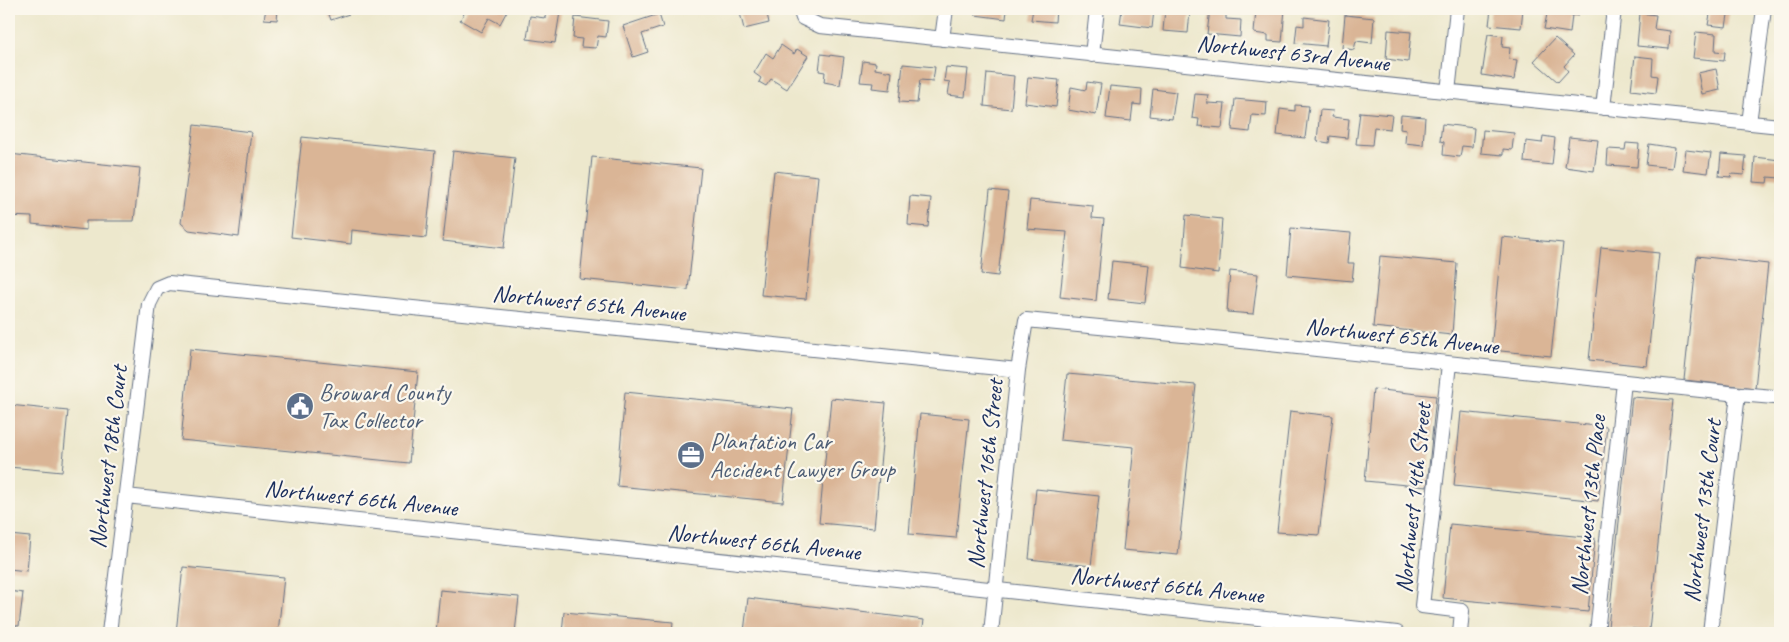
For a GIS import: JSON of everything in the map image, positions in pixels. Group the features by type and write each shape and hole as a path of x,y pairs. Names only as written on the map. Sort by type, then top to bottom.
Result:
{"street":[{"path":"942,39 946,9"},
{"path":"1092,55 1097,9"},
{"path":"1448,92 1457,9"},
{"path":"1603,108 1614,9"},
{"path":"1749,123 1764,9"},
{"name":"Northwest 63rd Avenue","path":"802,13 820,26 1780,126"},
{"name":"Northwest 65th Avenue","path":"157,288 170,283 1018,370"},
{"name":"Northwest 18th Court","path":"109,633 149,304 157,288"},
{"name":"Northwest 65th Avenue","path":"1026,320 1774,397"},
{"name":"Northwest 16th Street","path":"992,633 1018,370 1026,320"},
{"name":"Northwest 14th Street","path":"1449,364 1422,606 1462,611 1460,633"},
{"name":"Northwest 13th Place","path":"1596,633 1624,382"},
{"name":"Northwest 13th Court","path":"1710,633 1738,394"},
{"name":"Northwest 66th Avenue","path":"126,496 1397,633"}],"building":[{"path":"266,9 278,9 277,20 264,19"},
{"path":"327,9 347,9 349,14 331,20"},
{"path":"467,9 503,9 507,11 500,24 489,18 481,32 460,20"},
{"path":"739,9 766,9 769,23 744,29"},
{"path":"976,9 1007,9 1006,19 975,15"},
{"path":"1033,9 1056,9 1055,22 1031,20"},
{"path":"1122,9 1154,10 1152,28 1120,24"},
{"path":"1165,9 1190,11 1188,33 1163,31"},
{"path":"1210,9 1226,11 1226,19 1241,20 1240,37 1207,34"},
{"path":"1265,9 1285,9 1282,42 1268,41 1268,35 1254,33 1256,10 1265,11"},
{"path":"1491,9 1523,9 1521,28 1489,25"},
{"path":"1548,9 1579,9 1578,16 1572,15 1570,33 1544,29"},
{"path":"1711,9 1729,9 1726,27 1708,25"},
{"path":"546,10 560,12 555,43 527,39 530,16 545,18"},
{"path":"1640,13 1656,15 1654,29 1670,31 1669,49 1637,46"},
{"path":"659,14 663,27 642,34 648,52 633,57 623,26"},
{"path":"1345,15 1374,18 1372,43 1356,41 1354,50 1342,48"},
{"path":"575,17 608,21 606,37 598,36 596,48 581,47 582,39 573,38"},
{"path":"1304,17 1329,20 1326,46 1295,43 1297,25 1304,26"},
{"path":"1388,30 1411,32 1408,62 1386,59"},
{"path":"1696,32 1716,34 1715,51 1725,52 1724,61 1693,58"},
{"path":"1488,34 1503,36 1502,47 1510,48 1509,59 1517,60 1514,80 1482,75"},
{"path":"1555,38 1574,55 1564,66 1568,71 1558,82 1534,61"},
{"path":"781,45 794,54 797,49 808,56 787,89 771,79 766,86 759,82 761,78 754,73 766,53 773,58"},
{"path":"821,54 844,57 840,85 824,82 825,72 819,71"},
{"path":"1635,56 1653,58 1652,75 1658,76 1656,93 1631,90"},
{"path":"863,61 876,63 875,69 892,72 890,90 872,88 873,83 860,82"},
{"path":"903,64 935,67 933,81 920,80 917,103 899,102"},
{"path":"946,67 968,69 965,97 948,95 950,82 944,81"},
{"path":"1716,69 1720,90 1702,94 1698,73"},
{"path":"987,73 1014,76 1011,109 984,106"},
{"path":"1028,77 1059,80 1056,107 1025,103"},
{"path":"1087,82 1101,84 1096,115 1068,110 1071,87 1086,90"},
{"path":"1110,86 1142,89 1141,105 1133,104 1131,121 1106,118"},
{"path":"1153,89 1176,92 1172,119 1150,116"},
{"path":"1195,94 1208,95 1207,103 1225,104 1222,128 1198,126 1199,119 1192,118"},
{"path":"1235,99 1267,102 1266,116 1252,115 1250,132 1232,130"},
{"path":"1295,105 1309,106 1305,138 1277,135 1280,109 1295,111"},
{"path":"1320,110 1333,111 1332,117 1349,119 1347,138 1330,136 1329,143 1317,141"},
{"path":"1360,112 1392,115 1390,129 1374,127 1372,145 1356,144"},
{"path":"1401,115 1425,117 1423,145 1405,143 1406,130 1400,129"},
{"path":"1442,124 1474,128 1472,147 1462,146 1460,157 1443,155 1444,142 1440,141"},
{"path":"194,125 251,132 239,237 189,230 181,223"},
{"path":"1483,130 1514,133 1512,150 1503,149 1503,155 1481,153"},
{"path":"1543,136 1555,138 1552,165 1524,162 1526,141 1542,143"},
{"path":"302,137 435,151 426,238 352,230 351,244 291,237"},
{"path":"1569,137 1598,140 1594,171 1565,167"},
{"path":"1626,143 1639,144 1637,167 1607,165 1608,149 1625,150"},
{"path":"1649,144 1675,148 1672,168 1646,165"},
{"path":"1686,150 1711,153 1708,173 1683,170"},
{"path":"453,151 515,158 504,248 443,241"},
{"path":"9,154 140,168 134,221 86,221 86,230 32,224 32,217 9,216"},
{"path":"1721,154 1746,156 1744,175 1719,176"},
{"path":"592,157 701,168 688,290 580,279"},
{"path":"1755,157 1780,160 1780,178 1768,177 1767,183 1753,182"},
{"path":"774,171 818,176 806,299 761,295"},
{"path":"990,190 1008,192 998,276 981,274"},
{"path":"910,196 931,198 928,227 908,225"},
{"path":"1030,200 1093,206 1092,218 1104,219 1096,301 1060,297 1067,232 1027,229"},
{"path":"1186,215 1222,219 1218,273 1182,268"},
{"path":"1291,228 1351,233 1348,263 1354,263 1352,281 1287,275"},
{"path":"1502,237 1563,243 1551,356 1491,350"},
{"path":"1601,247 1659,253 1647,366 1589,360"},
{"path":"1380,256 1457,263 1452,335 1373,327"},
{"path":"1697,256 1768,264 1755,388 1684,380"},
{"path":"1112,261 1149,265 1145,303 1108,299"},
{"path":"1230,271 1258,274 1253,314 1227,312"},
{"name":"Broward County Tax Collector","path":"190,349 418,372 409,463 181,440"},
{"path":"1067,374 1196,385 1178,555 1123,550 1134,447 1060,440"},
{"path":"1373,389 1436,396 1427,487 1365,481"},
{"path":"625,392 793,409 783,502 617,486"},
{"path":"1632,397 1673,400 1649,630 1608,627"},
{"path":"831,398 886,403 874,528 819,523"},
{"path":"9,405 68,411 62,472 9,467"},
{"path":"1290,411 1333,416 1319,535 1277,532"},
{"path":"1461,412 1607,427 1598,501 1454,486"},
{"path":"920,414 969,419 956,538 909,534"},
{"path":"1036,489 1099,496 1091,566 1029,559"},
{"path":"1450,524 1595,538 1588,612 1443,598"},
{"path":"9,535 30,537 27,571 9,569"},
{"path":"183,567 284,577 278,633 176,633"},
{"path":"440,590 519,597 515,633 436,633"},
{"path":"9,591 23,593 19,626 9,625"},
{"path":"748,598 924,620 922,633 744,632"},
{"path":"564,612 673,622 672,633 562,633"}],"place":[{"name":"Broward County Tax Collector","path":"300,406"},
{"name":"Plantation Car Accident Lawyer Group","path":"691,455"}]}
